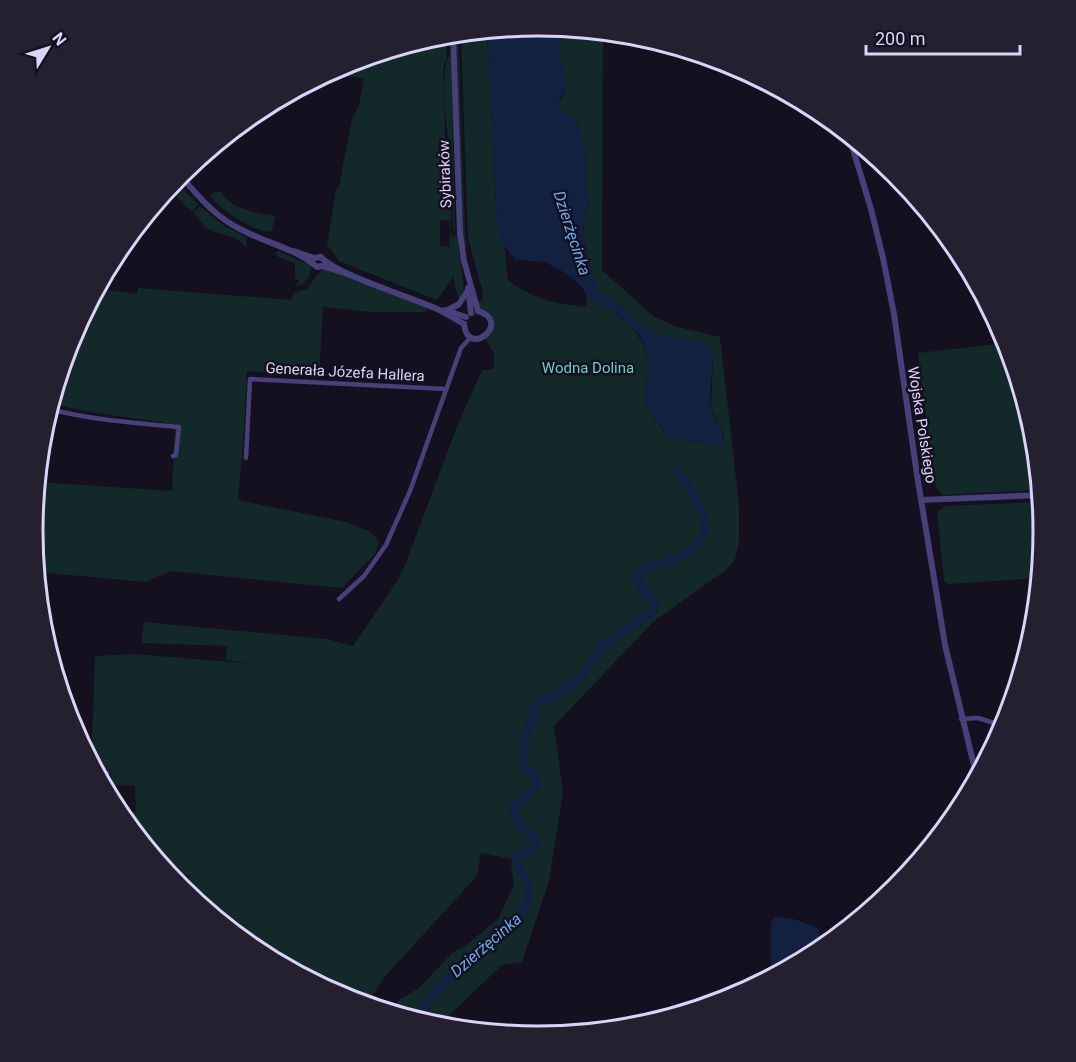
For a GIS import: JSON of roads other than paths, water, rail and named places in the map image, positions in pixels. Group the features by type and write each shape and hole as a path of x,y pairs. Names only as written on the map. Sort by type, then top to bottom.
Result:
{"street":[{"name":"Sybiraków","path":"453,44 459,221 470,316"},
{"name":"Wojska Polskiego","path":"853,150 871,209 894,314 945,645 974,765"},
{"path":"186,183 195,194"},
{"path":"185,185 216,214 233,226 314,260 317,267 323,264 438,309 470,316 484,313 491,324 490,330 480,338 471,337 465,330 470,316 464,261"},
{"path":"446,310 459,304 468,289"},
{"path":"438,309 470,316"},
{"path":"339,599 364,576 386,545 410,491 461,348 471,337"},
{"name":"Generała Józefa Hallera","path":"246,458 250,379 446,389"},
{"path":"58,411 121,422 179,427 176,455 173,456"},
{"path":"921,500 1032,495"},
{"path":"961,719 978,718 994,723"}],"water":[{"name":"Wodna Dolina","path":"561,37 561,63 566,73 567,86 557,105 560,111 576,119 587,157 587,195 590,203 584,216 583,226 593,278 603,294 623,307 648,331 664,337 700,342 711,349 713,363 710,400 712,412 721,427 723,443 698,443 665,436 663,429 645,403 649,363 638,333 621,317 587,296 581,286 565,273 545,262 516,260 501,242 497,220 487,39"},
{"path":"775,917 794,919 818,928 821,937 771,968 771,922"}],"waterway":[{"name":"Dzierżęcinka","path":"420,1011 446,980 477,954 496,932 518,920 526,907 529,895 527,881 516,858 534,849 537,844 520,824 514,812 519,801 537,785 536,777 525,768 524,755 526,732 533,709 540,700 547,701 580,679 603,646 653,612 655,605 637,581 640,572 647,567 679,557 695,547 701,540 705,524 703,514 677,470"}]}
